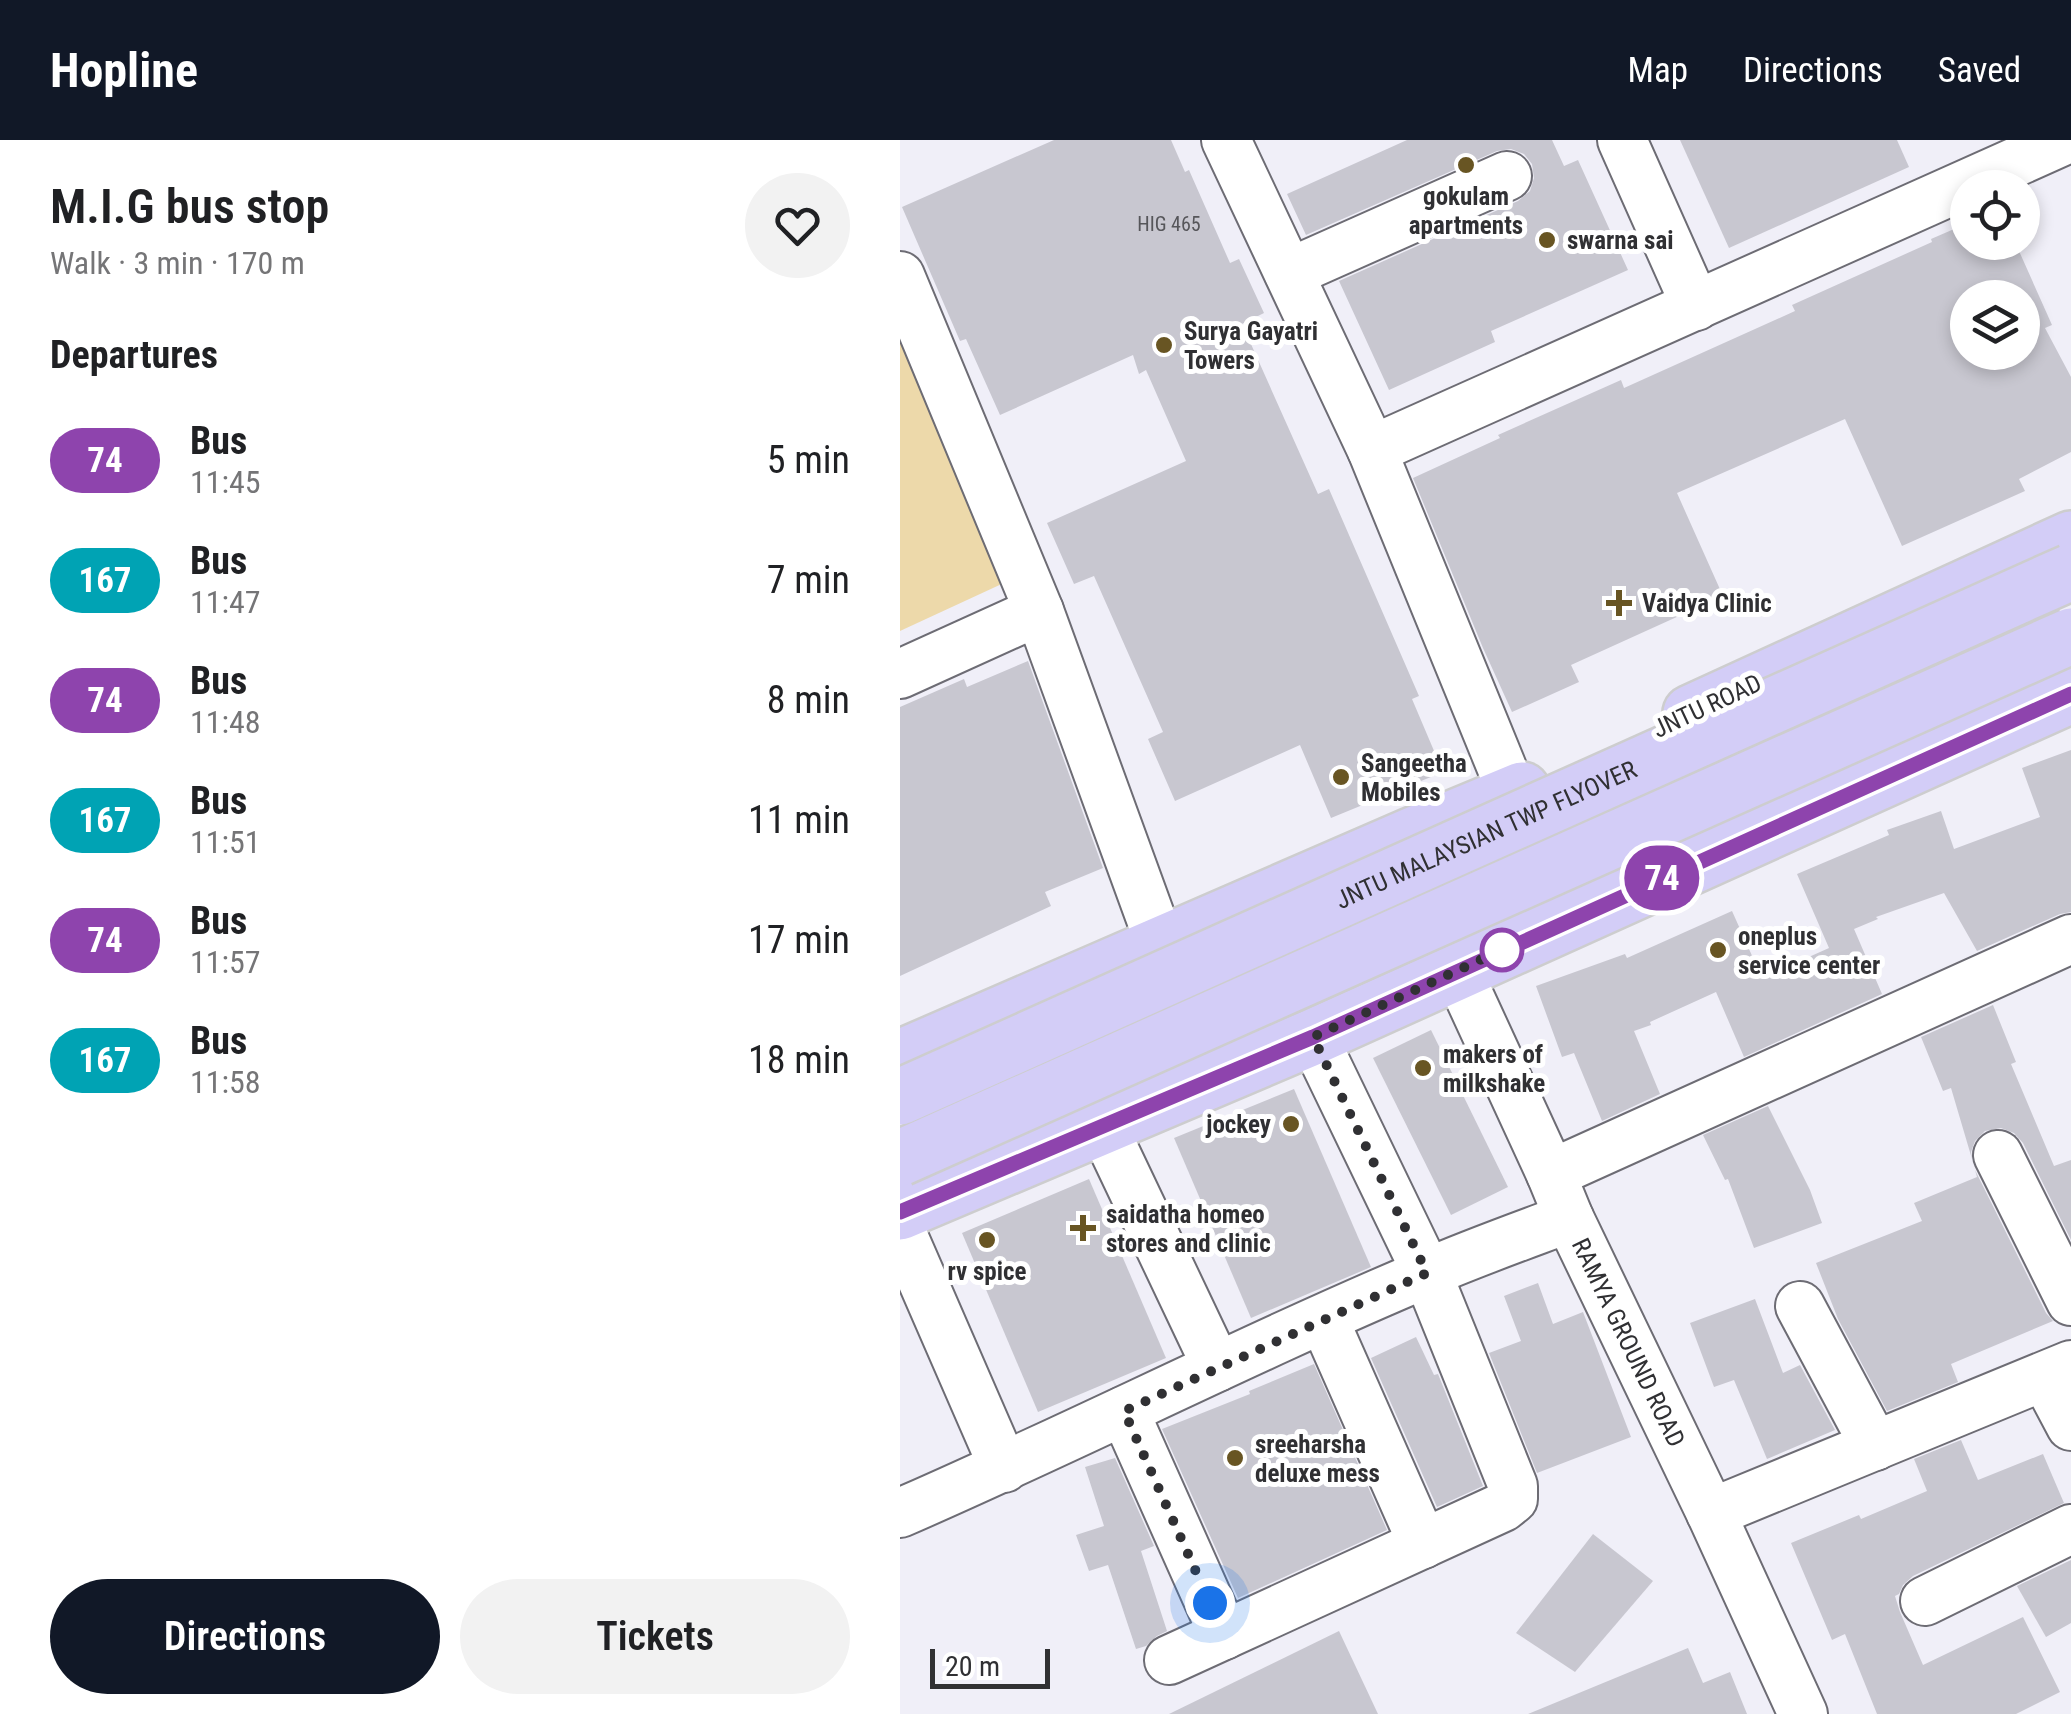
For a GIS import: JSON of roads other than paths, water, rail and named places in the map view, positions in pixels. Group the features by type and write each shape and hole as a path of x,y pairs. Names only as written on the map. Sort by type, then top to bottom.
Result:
{"main road":[{"name":"JNTU ROAD","path":"900,1058 1513,795 2071,539"},
{"name":"JNTU MALAYSIAN TWP FLYOVER","path":"900,1097 2071,572"},
{"path":"900,1158 2071,636"},
{"path":"900,1212 1313,1037 2071,694"}],"street":[{"path":"1226,140 1372,450 1513,795"},
{"path":"1622,140 1696,306"},
{"path":"1372,450 2065,140"},
{"path":"1289,273 1507,176"},
{"path":"905,301 1039,611 1161,946"},
{"path":"900,674 1039,611"},
{"path":"1551,1174 2071,939"},
{"name":"RAMYA GROUND ROAD","path":"1458,970 1569,1218 1804,1714"},
{"path":"1169,1660 1503,1508 1513,1499 1513,1486 1427,1273 1313,1037"},
{"path":"1103,1126 1217,1367"},
{"path":"1998,1155 2071,1301"},
{"path":"900,1512 1427,1273 1569,1218"},
{"path":"900,1229 1004,1468"},
{"path":"1800,1306 1875,1446"},
{"path":"1324,1320 1423,1544"},
{"path":"1711,1513 2058,1371 2071,1426"},
{"path":"1124,1411 1224,1635"},
{"path":"1925,1601 2071,1529"}],"place":[{"name":"gokulam apartments","path":"1466,165"},
{"name":"swarna sai","path":"1547,240"},
{"name":"Surya Gayatri Towers","path":"1164,345"},
{"name":"Vaidya Clinic","path":"1619,603"},
{"name":"Sangeetha Mobiles","path":"1341,777"},
{"name":"oneplus service center","path":"1718,950"},
{"name":"makers of milkshake","path":"1423,1068"},
{"name":"jockey","path":"1291,1124"},
{"name":"saidatha homeo stores and clinic","path":"1083,1228"},
{"name":"rv spice","path":"987,1240"},
{"name":"sreeharsha deluxe mess","path":"1235,1458"}]}
